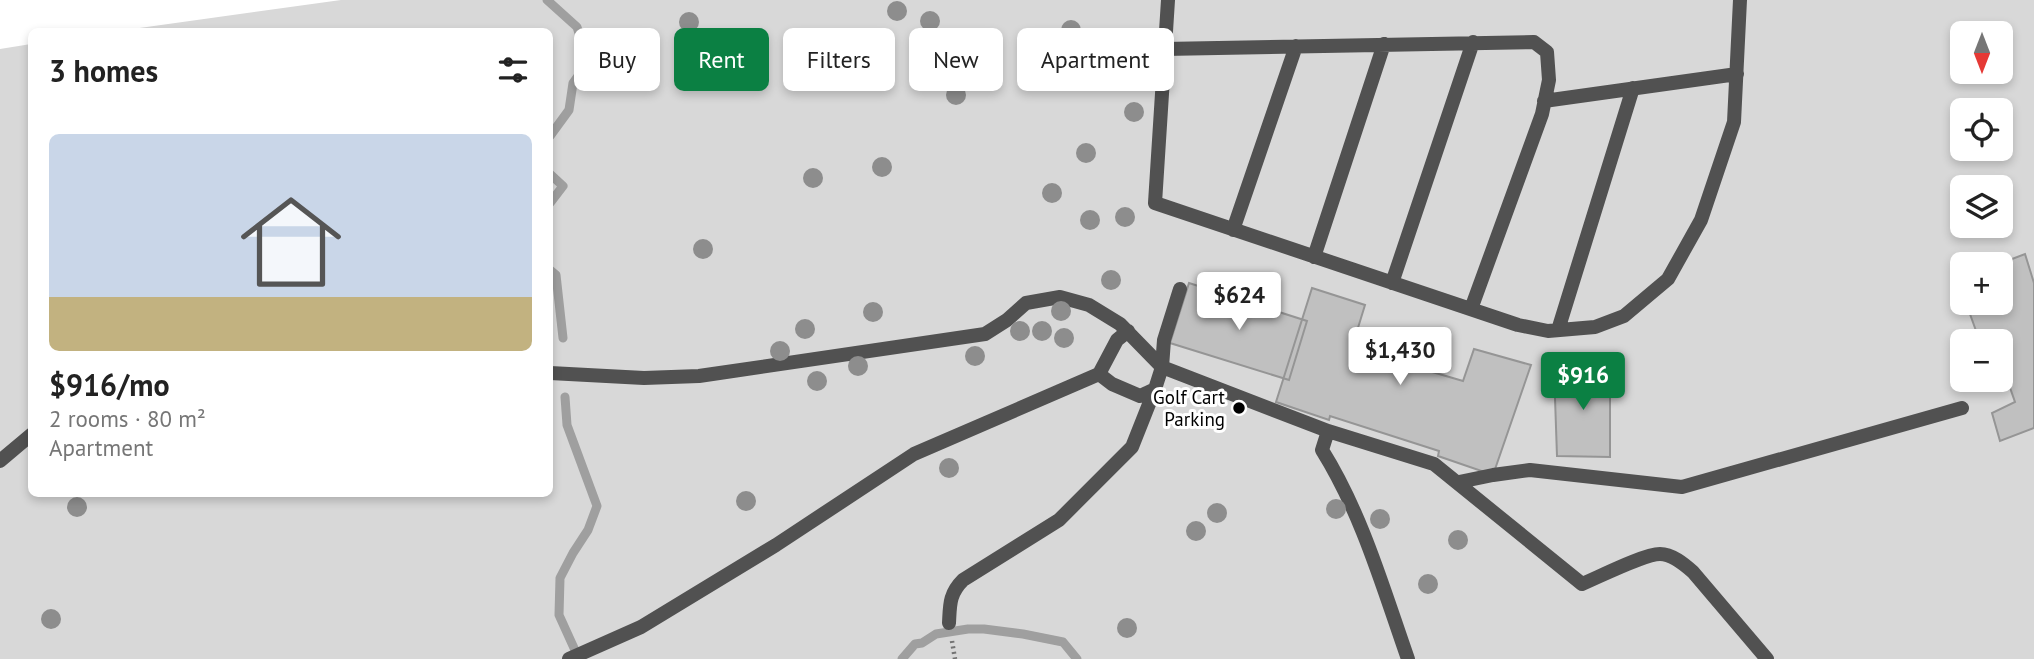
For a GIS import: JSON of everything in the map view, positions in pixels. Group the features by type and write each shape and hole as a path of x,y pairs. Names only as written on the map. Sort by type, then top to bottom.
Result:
{"lane":[{"path":"1166,28 1168,0"},
{"path":"1162,91 1155,203 1517,325 1548,331 1595,327 1624,316 1668,279 1701,220 1734,122 1740,0"},
{"path":"1392,282 1473,42"},
{"path":"1174,49 1534,42 1547,52 1549,80 1542,114 1471,309"},
{"path":"1314,257 1384,44"},
{"path":"1233,230 1296,46"},
{"path":"1544,101 1737,74"},
{"path":"1558,330 1633,88"},
{"path":"949,623 954,589 963,580 1059,520 1132,447 1162,367 1164,340 1180,289"},
{"path":"553,373 644,378 699,376 826,358 985,334 1007,320 1026,303 1060,297 1089,305 1120,324 1162,367 1328,431 1434,464 1582,584 1643,558 1661,554 1681,561 1767,659"},
{"path":"569,659 641,627 776,545 915,454 1099,373 1116,340 1128,331"},
{"path":"1099,373 1112,384 1140,396 1155,390"},
{"path":"1140,396 1143,419"},
{"path":"1459,482 1530,470 1682,487 1962,408"},
{"path":"1328,431 1322,450 1340,479 1359,522 1408,659"},
{"path":"0,461 28,437"}],"shaded area":[{"path":"341,0 2034,0 2034,659 0,659 0,49 28,44 28,497 553,497 553,28 140,28"}],"building":[{"path":"2025,254 2034,283 2034,428 2000,441 1992,413 2015,402 2012,392 2013,329 1975,329 1970,315 2013,315 2013,259"},
{"path":"1189,283 1307,321 1289,380 1170,343"},
{"path":"1312,288 1365,305 1357,331 1426,354 1422,369 1463,381 1474,349 1531,365 1493,475 1438,456 1439,451 1330,416 1329,420 1276,402"},
{"path":"1554,369 1610,369 1610,457 1557,456"}],"waterway":[{"path":"547,0 577,27 588,62 573,83 569,110 553,132"},
{"path":"553,177 563,186 553,199"},
{"path":"553,272 556,275 563,338"},
{"path":"565,397 567,425 597,506 588,530 560,578 559,615 579,659"},
{"path":"902,659 915,644 922,643 936,634 968,629 1023,634 1063,642 1077,659"}],"place":[{"name":"Golf Cart Parking","path":"1239,408"}]}
